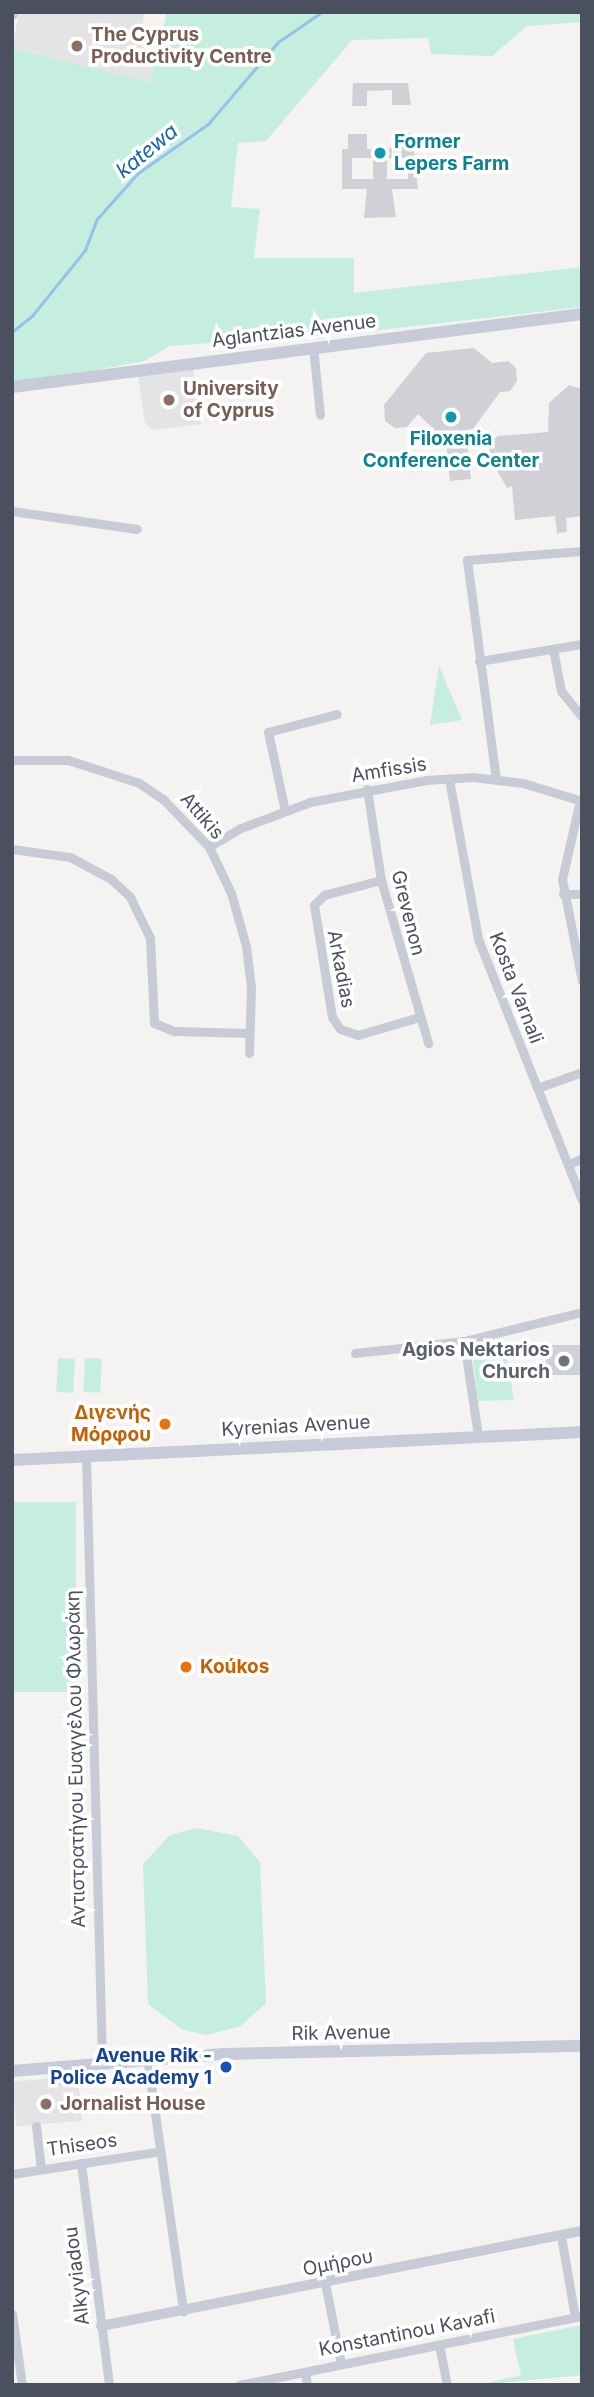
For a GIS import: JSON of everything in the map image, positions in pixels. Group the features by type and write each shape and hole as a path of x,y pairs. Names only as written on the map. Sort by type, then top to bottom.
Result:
{"main road":[{"name":"Aglantzias Avenue","path":"12,387 582,314"},
{"name":"Kyrenias Avenue","path":"12,1460 582,1432"},
{"name":"Rik Avenue","path":"12,2062 582,2046"},
{"name":"Rik Avenue","path":"12,2071 102,2060"}],"street":[{"path":"313,347 320,415"},
{"path":"12,512 137,529"},
{"path":"496,780 467,560 582,551"},
{"path":"479,661 582,644"},
{"path":"553,649 561,691 582,717"},
{"path":"285,811 268,732 337,714"},
{"name":"Attikis","path":"12,760 68,760 139,783 163,799 209,847 231,893 246,946 248,1053"},
{"name":"Amfissis","path":"209,847 285,811 367,789 449,779 496,780 581,801"},
{"name":"Kosta Varnali","path":"449,779 478,939 582,1200"},
{"name":"Grevenon","path":"367,789 381,880 428,1043"},
{"path":"581,801 564,862 564,894 582,982"},
{"path":"12,849 71,857 111,879 130,897 150,937 154,1023 174,1031 249,1033"},
{"name":"Arkadias","path":"381,880 324,895 313,905 332,1017 340,1029 358,1035 419,1017"},
{"path":"564,894 582,894"},
{"path":"537,1088 582,1072"},
{"path":"568,1165 582,1158"},
{"path":"355,1353 464,1341 582,1312"},
{"path":"464,1341 478,1436"},
{"name":"Αντιστρατήγου Ευαγγέλου Φλωράκη","path":"86,1457 102,2060"},
{"path":"147,2057 156,2152 183,2311"},
{"path":"36,2126 41,2169"},
{"name":"Thiseos","path":"12,2174 156,2152"},
{"name":"Alkyviadou","path":"81,2163 109,2385"},
{"name":"Ομήρου","path":"101,2326 582,2231"},
{"path":"561,2236 578,2316"},
{"path":"325,2283 341,2364"},
{"path":"12,2314 22,2385"},
{"name":"Konstantinou Kavafi","path":"239,2385 578,2316"},
{"path":"439,2345 447,2385"},
{"path":"305,2372 307,2385"}],"shaded area":[{"name":"The Cyprus Productivity Centre","path":"19,12 145,12 137,44 158,51 150,82 12,48"},
{"name":"University of Cyprus","path":"193,369 201,424 152,430 145,423 138,376"},
{"name":"Jornalist House","path":"78,2076 82,2121 16,2127 12,2082"}],"green space":[{"path":"167,12 582,12 582,22 527,26 492,56 431,54 428,38 352,40 266,141 238,143 231,207 260,209 254,258 354,258 354,293 582,267 582,307 345,334 170,346 144,361 12,386 12,48 150,82"},
{"path":"439,666 462,720 430,725"},
{"path":"504,1341 514,1400 478,1401 473,1360 488,1344"},
{"path":"58,1358 75,1359 73,1393 56,1392"},
{"path":"85,1358 102,1359 100,1393 83,1392"},
{"path":"12,1502 76,1502 76,1692 12,1692"},
{"path":"196,1828 238,1836 260,1862 266,2003 241,2026 207,2035 183,2030 148,2004 143,1864 170,1835"},
{"path":"582,2325 582,2375 479,2385 521,2375 513,2339"}],"building":[{"path":"353,83 408,83 411,105 392,105 392,90 367,91 367,106 352,106"},
{"name":"Former Lepers Farm","path":"392,133 412,133 418,189 392,189 396,217 364,218 367,189 342,189 342,149 348,149 348,134 367,134 367,149 393,148","holes":["352,158 373,158 373,179 352,179","387,158 408,158 408,179 387,179"]},
{"name":"Filoxenia Conference Center","path":"474,348 492,363 508,361 516,368 517,381 510,391 500,392 473,429 466,430 471,479 450,481 445,432 437,432 418,414 407,427 395,428 385,421 384,405 426,353"},
{"path":"569,385 582,389 582,516 566,518 567,532 557,533 555,516 515,520 512,486 507,488 489,456 490,442 498,436 548,432 549,403"},
{"name":"Agios Nektarios Church","path":"545,1345 582,1345 582,1375 545,1375"}],"waterway":[{"name":"katewa","path":"12,332 32,316 85,250 97,219 138,173 208,124 278,42 322,12"}],"place":[{"name":"The Cyprus Productivity Centre","path":"77,46"},
{"name":"Former Lepers Farm","path":"380,153"},
{"name":"University of Cyprus","path":"169,400"},
{"name":"Filoxenia Conference Center","path":"451,417"},
{"name":"Agios Nektarios Church","path":"564,1361"},
{"name":"Διγενής Μόρφου","path":"165,1424"},
{"name":"Koúkos","path":"186,1667"},
{"name":"Avenue Rik - Police Academy 1","path":"226,2067"},
{"name":"Jornalist House","path":"46,2104"}]}
